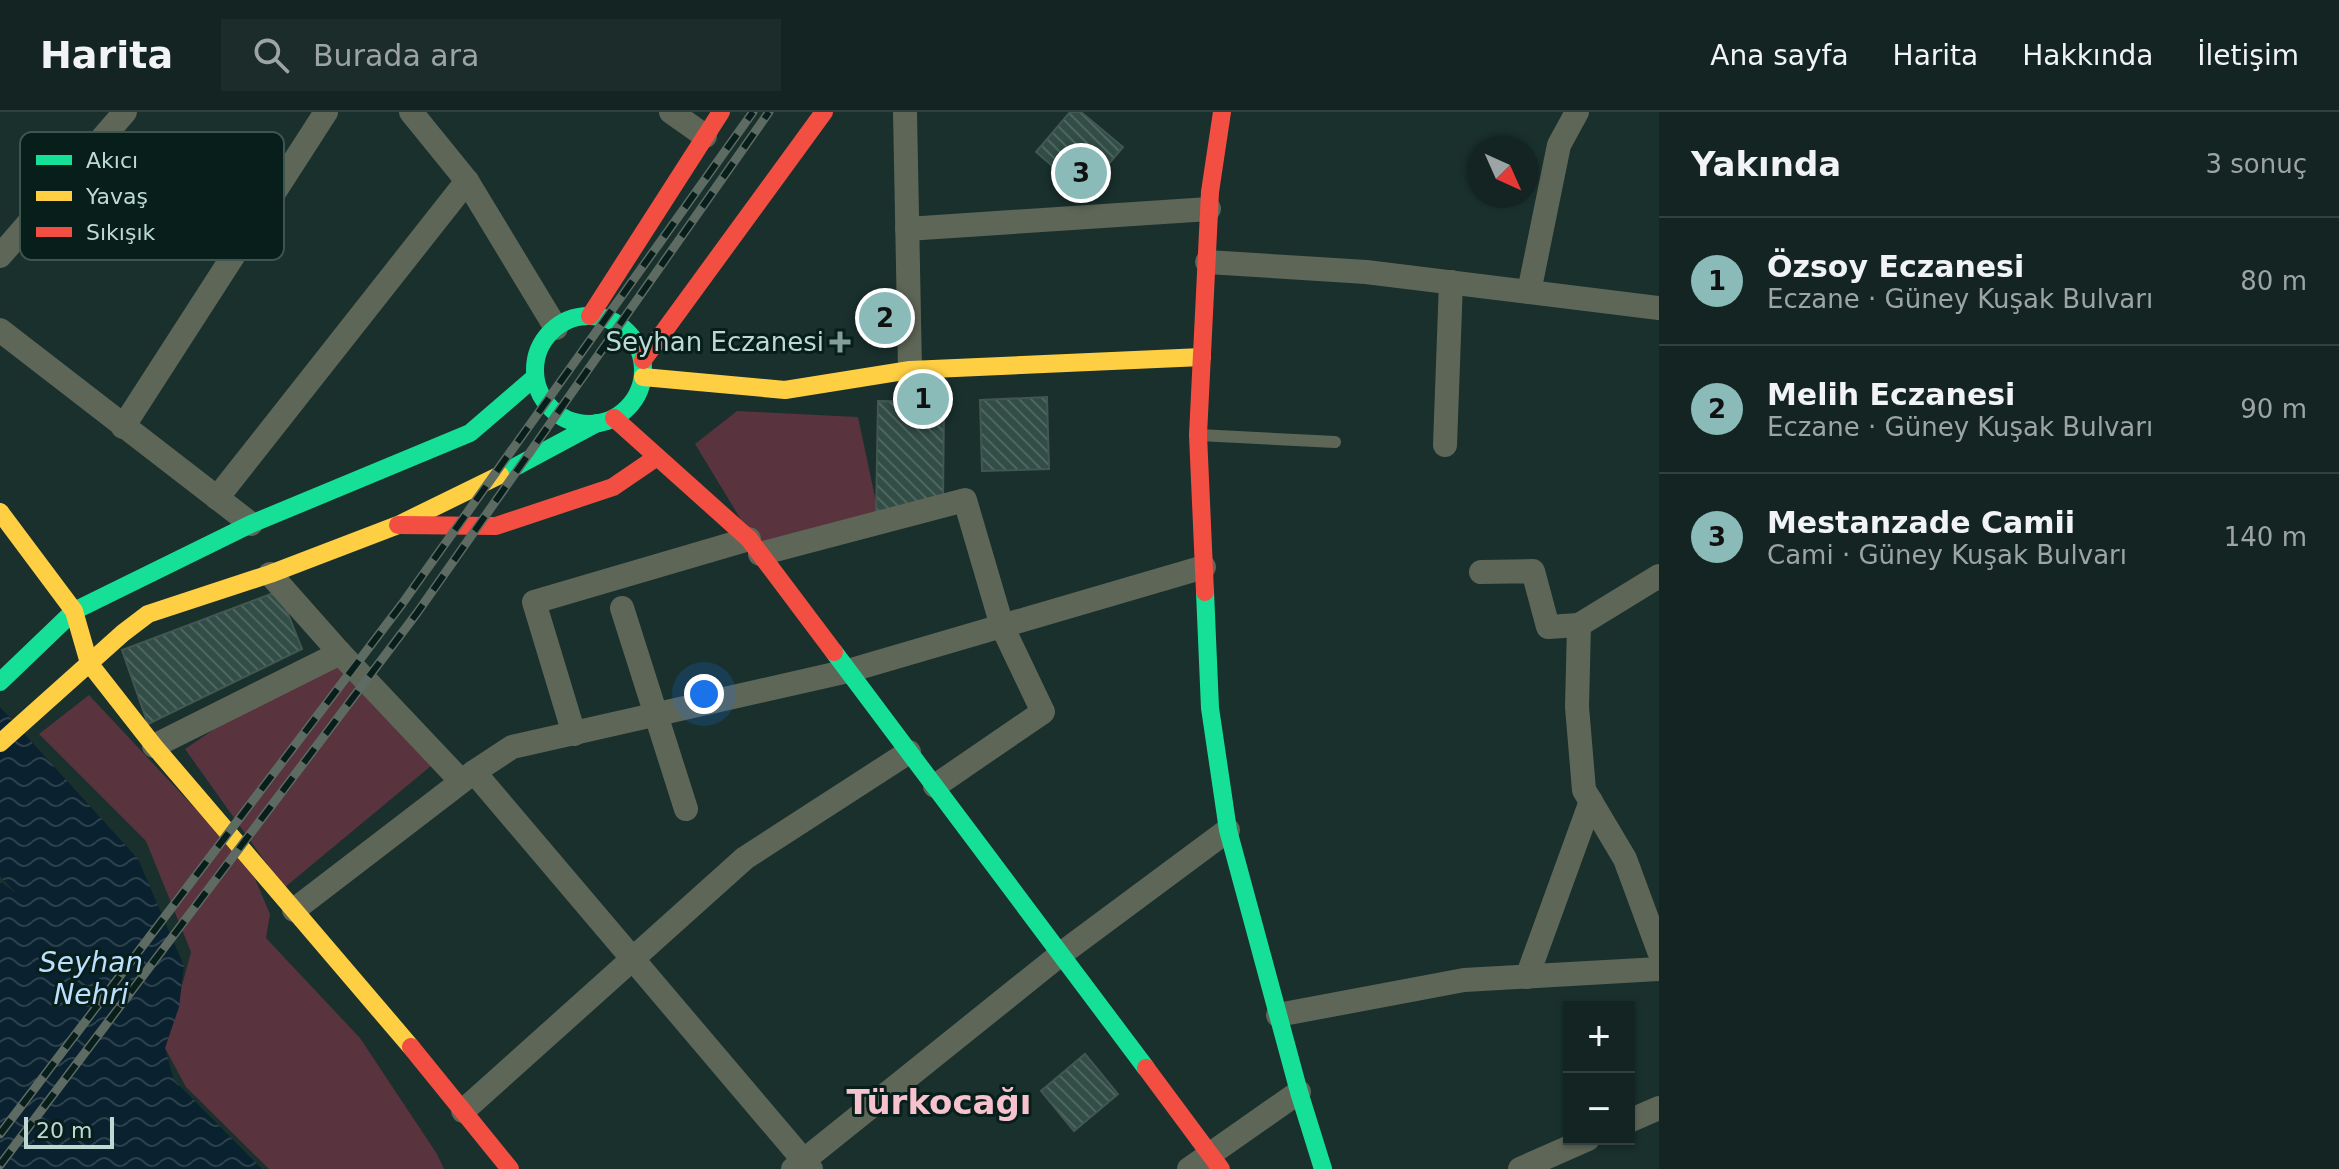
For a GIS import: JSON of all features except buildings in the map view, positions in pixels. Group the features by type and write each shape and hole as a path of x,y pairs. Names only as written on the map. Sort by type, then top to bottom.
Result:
{"main road":[{"path":"590,316 721,112"},
{"path":"0,743 148,614 270,574 398,525 606,421 633,401 643,369 824,112"},
{"path":"1222,112 1209,209 1198,435 1210,708 1228,830 1323,1169"},
{"path":"643,369 636,343 625,329 608,319 590,316 572,318 543,341 536,358 535,377 540,394 550,408 564,418 580,423 606,421 657,457 754,547 1216,1161"},
{"path":"643,369 785,390 910,370 1202,357"},
{"path":"0,682 74,611 251,524 470,433 535,377"},
{"path":"398,525 496,526 613,487 657,457"},
{"path":"0,512 74,611 89,663 154,746 510,1169"}],"street":[{"path":"108,132 125,112"},
{"path":"284,177 326,112"},
{"path":"411,112 467,181 556,328"},
{"path":"671,112 705,136"},
{"path":"905,112 910,370"},
{"path":"1529,292 1559,145 1577,112"},
{"path":"217,498 467,181"},
{"path":"907,229 1209,209"},
{"path":"0,256 20,233"},
{"path":"123,427 231,260"},
{"path":"1207,262 1366,272 1659,308"},
{"path":"1445,445 1451,282"},
{"path":"0,330 251,524"},
{"path":"574,734 534,602 754,547 965,500 1002,626 1043,712 935,786"},
{"path":"294,910 512,747 848,671 1204,567"},
{"path":"1481,572 1533,571 1548,627 1579,625 1659,576"},
{"path":"270,574 340,653 468,777 633,959 803,1166 1061,954 1228,830"},
{"path":"622,608 686,809"},
{"path":"1579,625 1577,707 1584,790 1625,859 1659,951"},
{"path":"154,746 340,653"},
{"path":"463,1111 745,858 909,752"},
{"path":"1527,977 1591,801"},
{"path":"1278,1015 1464,980 1659,969"},
{"path":"1189,1169 1216,1161 1299,1092"},
{"path":"1635,1118 1659,1108"},
{"path":"1520,1169 1574,1145"}],"lane":[{"path":"1198,435 1335,442"}],"shaded area":[{"path":"737,411 858,417 879,516 760,551 695,444"},
{"path":"329,651 437,761 284,888 185,749"},
{"path":"89,695 250,867 270,914 266,938 360,1038 444,1169 269,1169 186,1087 165,1048 191,952 146,841 39,734"}],"water":[{"name":"Seyhan Nehri","path":"0,707 138,859 184,966 179,1007 165,1048 174,1080 262,1169 0,1169 0,881 17,894 0,876"}],"railway":[{"path":"0,1134 402,604 753,112"},
{"path":"0,1165 417,613 769,112"}],"traffic: fast":[{"path":"589,316 610,320 627,332 639,349 643,370 639,391 627,408 610,420 589,424 568,420 551,408 539,391 535,370 539,349 551,332 568,320 589,316"},
{"path":"0,682 74,611 251,524 470,433 535,377"},
{"path":"500,475 597,423"},
{"path":"1205,592 1210,708 1228,830 1323,1169"},
{"path":"834,652 1146,1068"}],"traffic: slow":[{"path":"643,377 785,390 910,370 1202,357"},
{"path":"0,743 148,614 270,574 398,525 500,475"},
{"path":"0,512 74,611 89,663 154,746 411,1047"}],"traffic: jam":[{"path":"590,316 721,112"},
{"path":"643,360 824,112"},
{"path":"1205,592 1198,435 1210,192 1222,112"},
{"path":"614,418 749,539 834,652"},
{"path":"398,525 496,526 613,487 657,457"},
{"path":"411,1047 510,1169"},
{"path":"1146,1068 1221,1169"}],"place":[{"name":"Mestanzade Camii","path":"1081,173"},
{"name":"Melih Eczanesi","path":"885,318"},
{"name":"Seyhan Eczanesi","path":"840,342"},
{"name":"Özsoy Eczanesi","path":"923,399"}],"district":[{"name":"Türkocağı","path":"939,1102"}]}
